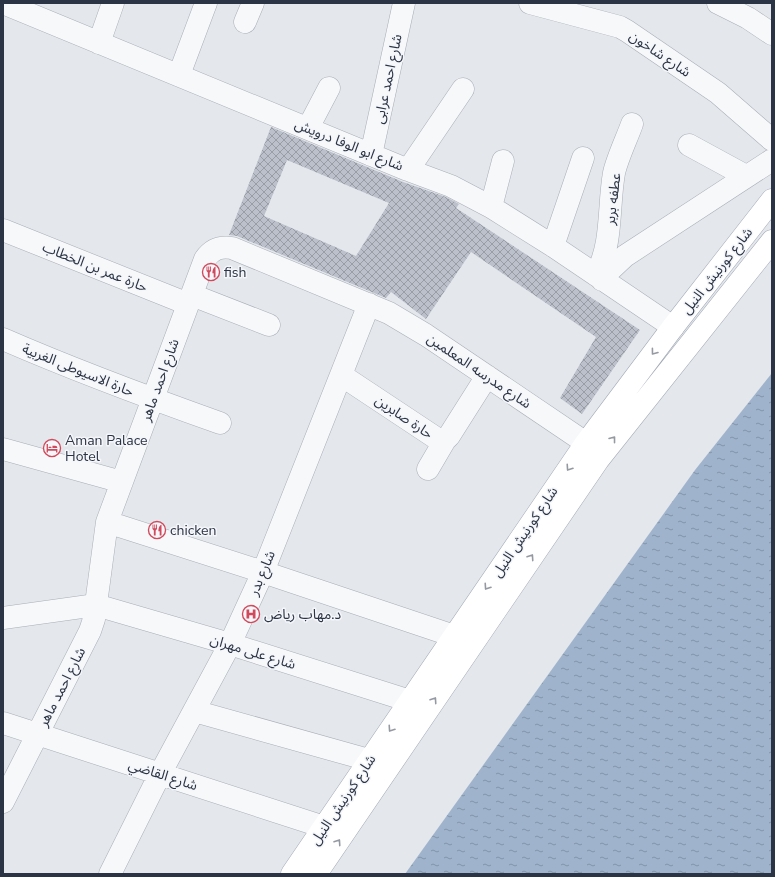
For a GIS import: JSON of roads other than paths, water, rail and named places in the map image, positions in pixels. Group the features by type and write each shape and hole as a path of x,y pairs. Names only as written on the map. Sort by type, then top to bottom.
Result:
{"main road":[{"name":"شارع كورنيش النيل","path":"292,874 586,443 673,327 772,200"},
{"name":"شارع كورنيش النيل","path":"316,874 598,460 772,241"}],"street":[{"path":"99,42 113,3"},
{"path":"179,75 206,3"},
{"name":"شارع احمد عرابى","path":"371,155 404,3"},
{"name":"شارع شاخون","path":"530,3 612,25 627,31 718,93 772,140"},
{"path":"718,3 748,18 772,34"},
{"name":"شارع ابو الوفا درويش","path":"13,5 371,155 451,186 491,207 553,246 673,327"},
{"path":"308,128 330,88"},
{"path":"408,170 463,89"},
{"name":"عطفه بربر","path":"599,277 610,220 614,172 632,124"},
{"path":"689,146 746,176"},
{"path":"553,246 583,158"},
{"path":"599,277 609,271 625,256 772,160"},
{"path":"491,207 503,161"},
{"name":"حارة عمر بن الخطاب","path":"3,230 190,299 269,325"},
{"name":"شارع احمد ماهر","path":"4,797 90,632 94,619 107,522 205,259 210,252 216,248 224,246 232,248 369,304"},
{"name":"شارع بدر","path":"110,874 160,774 230,644 263,572 369,304"},
{"name":"شارع مدرسه المعلمين","path":"369,304 408,323 586,443"},
{"name":"حارة الاسيوطى الغربية","path":"5,345 47,358 220,423"},
{"name":"حارة صابرين","path":"341,375 439,440 445,440 449,436 487,376"},
{"path":"428,468 445,440"},
{"path":"3,449 122,482"},
{"path":"107,522 454,636"},
{"path":"3,618 96,605"},
{"name":"شارع على مهران","path":"96,605 230,644 410,701"},
{"path":"194,711 369,760"},
{"name":"شارع القاضي","path":"3,723 324,828"}],"water":[{"path":"772,373 772,874 405,874 695,470"}],"place":[{"name":"fish","path":"211,272"},
{"name":"Aman Palace Hotel","path":"52,448"},
{"name":"chicken","path":"157,530"},
{"name":"د.مهاب رياض","path":"251,614"}]}
